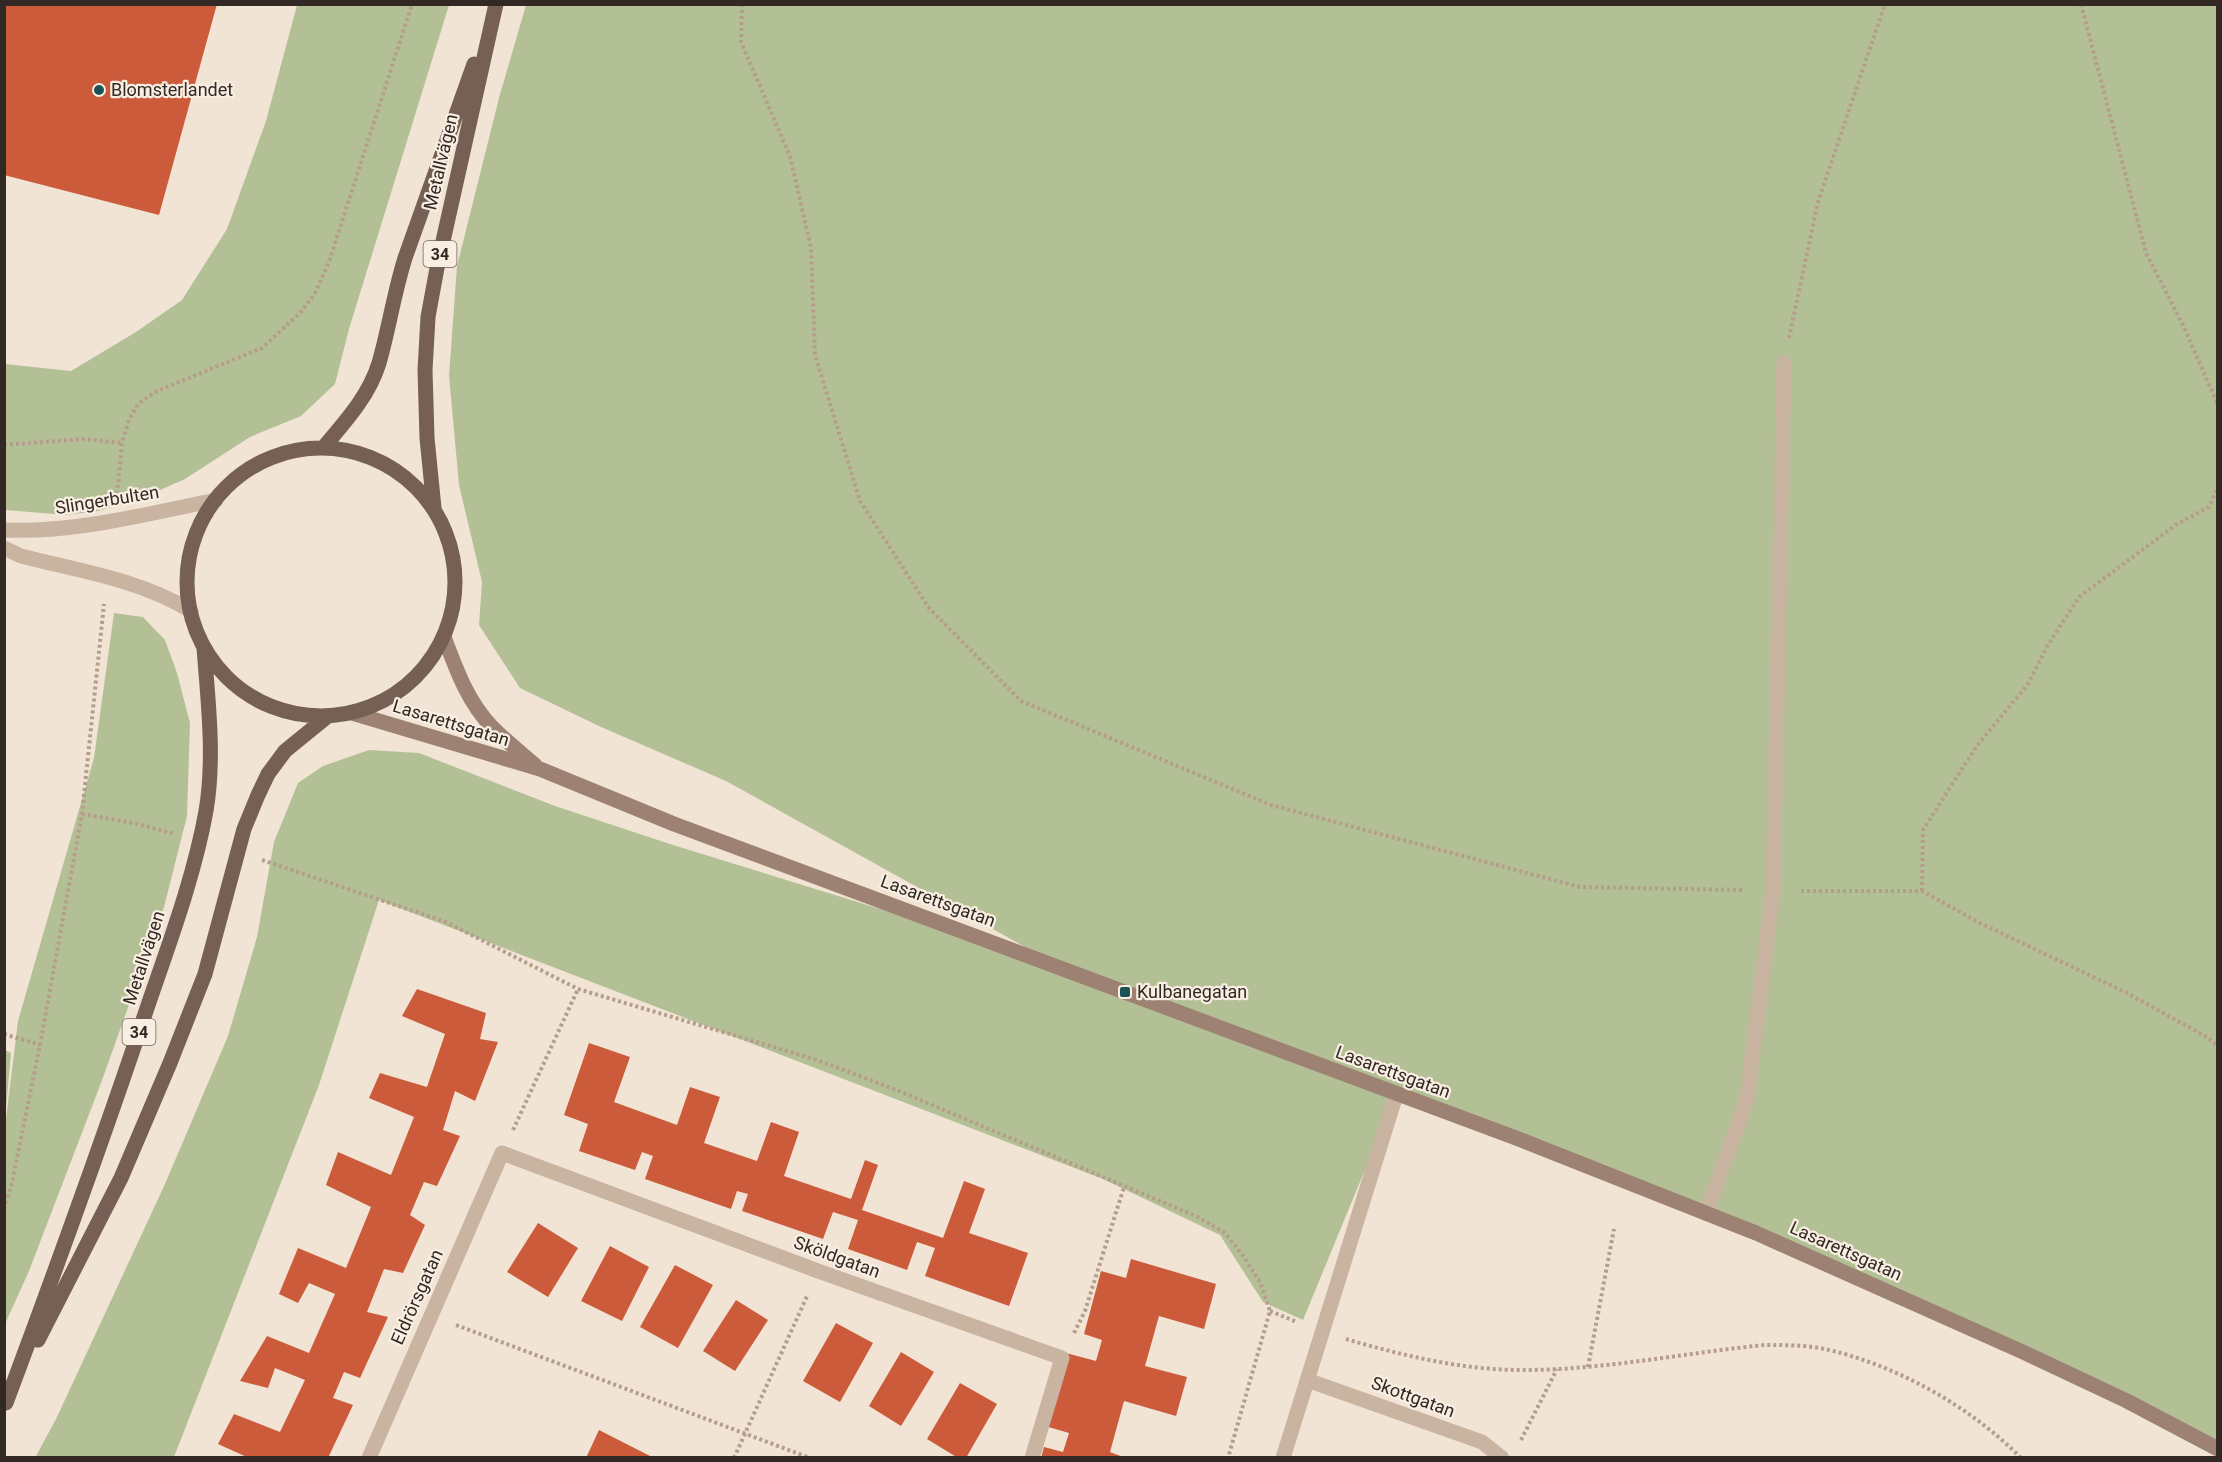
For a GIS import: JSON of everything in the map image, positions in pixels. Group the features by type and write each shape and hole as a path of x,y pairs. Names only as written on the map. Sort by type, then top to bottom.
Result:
{"main road":[{"name":"Metallvägen","path":"323,448 361,400 379,364 405,258 496,4"},
{"name":"Metallvägen","path":"434,508 427,438 425,381 428,317 496,4"},
{"name":"34","path":"323,448 344,450 366,456 404,476 434,508 451,549 455,572 455,594 444,637 432,659 416,678 397,694 375,705 352,713 328,717 279,710 256,700 236,686 218,668 204,648 190,611 187,588 194,541 203,519 232,482 253,467 274,457 298,450 323,448"},
{"name":"Metallvägen","path":"5,1405 94,1167 194,863 206,809 210,762 204,648"},
{"name":"Metallvägen","path":"5,1405 121,1178 170,1063 205,974 244,829 258,795 268,774 285,751 328,717"}],"street":[{"path":"1706,1213 1747,1099 1773,891 1784,363"},
{"name":"Slingerbulten","path":"4,530 69,528 114,522 216,500"},
{"path":"4,548 21,556 135,584 154,591 190,611"},
{"name":"Lasarettsgatan","path":"444,637 459,678 474,703 492,727 540,770"},
{"name":"Lasarettsgatan","path":"352,713 540,770 674,824 1516,1138 1706,1213 1897,1294 2127,1401 2217,1449"},
{"path":"1283,1458 1396,1095"},
{"name":"Sköldgatan","path":"502,1153 818,1271 1062,1358"},
{"name":"Eldrörsgatan","path":"369,1458 502,1153"},
{"path":"1032,1458 1062,1358"},
{"name":"Skottgatan","path":"1307,1380 1482,1442 1502,1458"}],"path":[{"path":"116,504 122,443 129,420 138,404 157,391 262,348 301,312 315,293 329,262 412,4"},
{"path":"742,4 741,42 790,156 811,248 815,355 860,501 929,608 1021,701 1271,805 1580,887 1922,891 1980,923 2127,993 2205,1036 2217,1046"},
{"path":"1784,363 1818,202 1886,4"},
{"path":"2081,4 2146,253 2183,325 2217,405"},
{"path":"4,445 83,439 122,443"},
{"path":"1922,891 1923,830 1976,747 2028,684 2048,645 2079,597 2177,524 2209,507 2217,487"},
{"path":"4,1209 40,1045 82,814 104,604"},
{"path":"82,814 134,823 183,836"},
{"path":"261,860 446,922 578,989 817,1060 899,1090 1198,1217 1225,1233 1260,1281 1270,1311 1228,1458"},
{"path":"502,1153 578,989"},
{"path":"4,1034 40,1045"},
{"path":"1062,1358 1085,1311 1124,1187"},
{"path":"1588,1367 1614,1230"},
{"path":"734,1458 818,1271"},
{"path":"1270,1311 1323,1332 1393,1353 1448,1364 1515,1370 1588,1367 1765,1345 1795,1345 1824,1349 1851,1356 1941,1395 1989,1427 2021,1458"},
{"path":"430,1315 810,1458"},
{"path":"1517,1448 1557,1369"}],"green space":[{"path":"297,5 449,5 349,329 335,384 301,416 250,437 185,479 142,498 98,511 66,515 5,510 5,364 71,371 136,332 182,300 227,229 266,121"},
{"path":"526,5 2217,5 2217,1449 1706,1213 1395,1097 1303,1320 1263,1302 1220,1235 1103,1179 379,900 319,1085 174,1457 35,1458 57,1417 165,1184 228,1036 257,937 274,842 298,783 323,766 369,750 419,753 555,806 673,845 1052,962 726,781 601,727 520,688 479,625 482,582 459,485 449,376 457,266 499,98"},
{"path":"114,613 143,617 165,640 177,673 190,723 187,816 164,907 101,1083 29,1271 5,1324 4,1135 18,1021 94,758"},
{"path":"5,1050 11,1053 5,1120"}],"building":[{"name":"Blomsterlandet","path":"4,4 217,4 159,215 4,175"},
{"path":"417,989 486,1013 480,1039 498,1042 475,1101 455,1091 443,1130 460,1136 437,1186 424,1182 410,1215 425,1225 403,1273 384,1269 367,1312 388,1317 360,1378 344,1372 333,1398 353,1405 328,1458 249,1458 218,1444 234,1414 280,1432 305,1380 275,1368 268,1388 240,1381 267,1336 309,1353 335,1294 309,1283 298,1303 279,1294 298,1248 346,1268 371,1207 326,1185 338,1152 391,1175 414,1117 369,1098 380,1073 427,1087 445,1034 402,1016"},
{"path":"589,1043 630,1057 614,1102 677,1125 690,1087 720,1097 704,1143 757,1161 771,1122 799,1132 784,1176 851,1199 865,1160 878,1165 862,1210 943,1238 964,1181 985,1189 969,1233 1028,1253 1009,1306 925,1276 935,1248 917,1242 907,1270 848,1249 858,1220 833,1212 823,1239 742,1211 748,1194 737,1191 731,1209 645,1179 653,1156 642,1152 635,1170 579,1151 588,1124 564,1115"},
{"path":"538,1223 578,1248 548,1297 507,1272"},
{"path":"610,1246 649,1267 622,1321 581,1301"},
{"path":"1131,1259 1216,1284 1204,1329 1159,1316 1145,1366 1187,1377 1176,1416 1124,1401 1110,1452 1126,1458 1041,1458 1044,1447 1063,1452 1069,1433 1045,1426 1066,1353 1096,1361 1102,1340 1084,1334 1101,1271 1126,1278"},
{"path":"675,1265 713,1285 678,1348 640,1327"},
{"path":"736,1300 768,1320 735,1371 703,1351"},
{"path":"836,1323 873,1343 840,1402 803,1381"},
{"path":"901,1352 934,1372 901,1426 869,1406"},
{"path":"960,1383 997,1404 966,1458 958,1458 927,1439"},
{"path":"599,1430 654,1458 586,1458"}],"place":[{"name":"Blomsterlandet","path":"99,90"},
{"name":"Kulbanegatan","path":"1125,992"}]}
